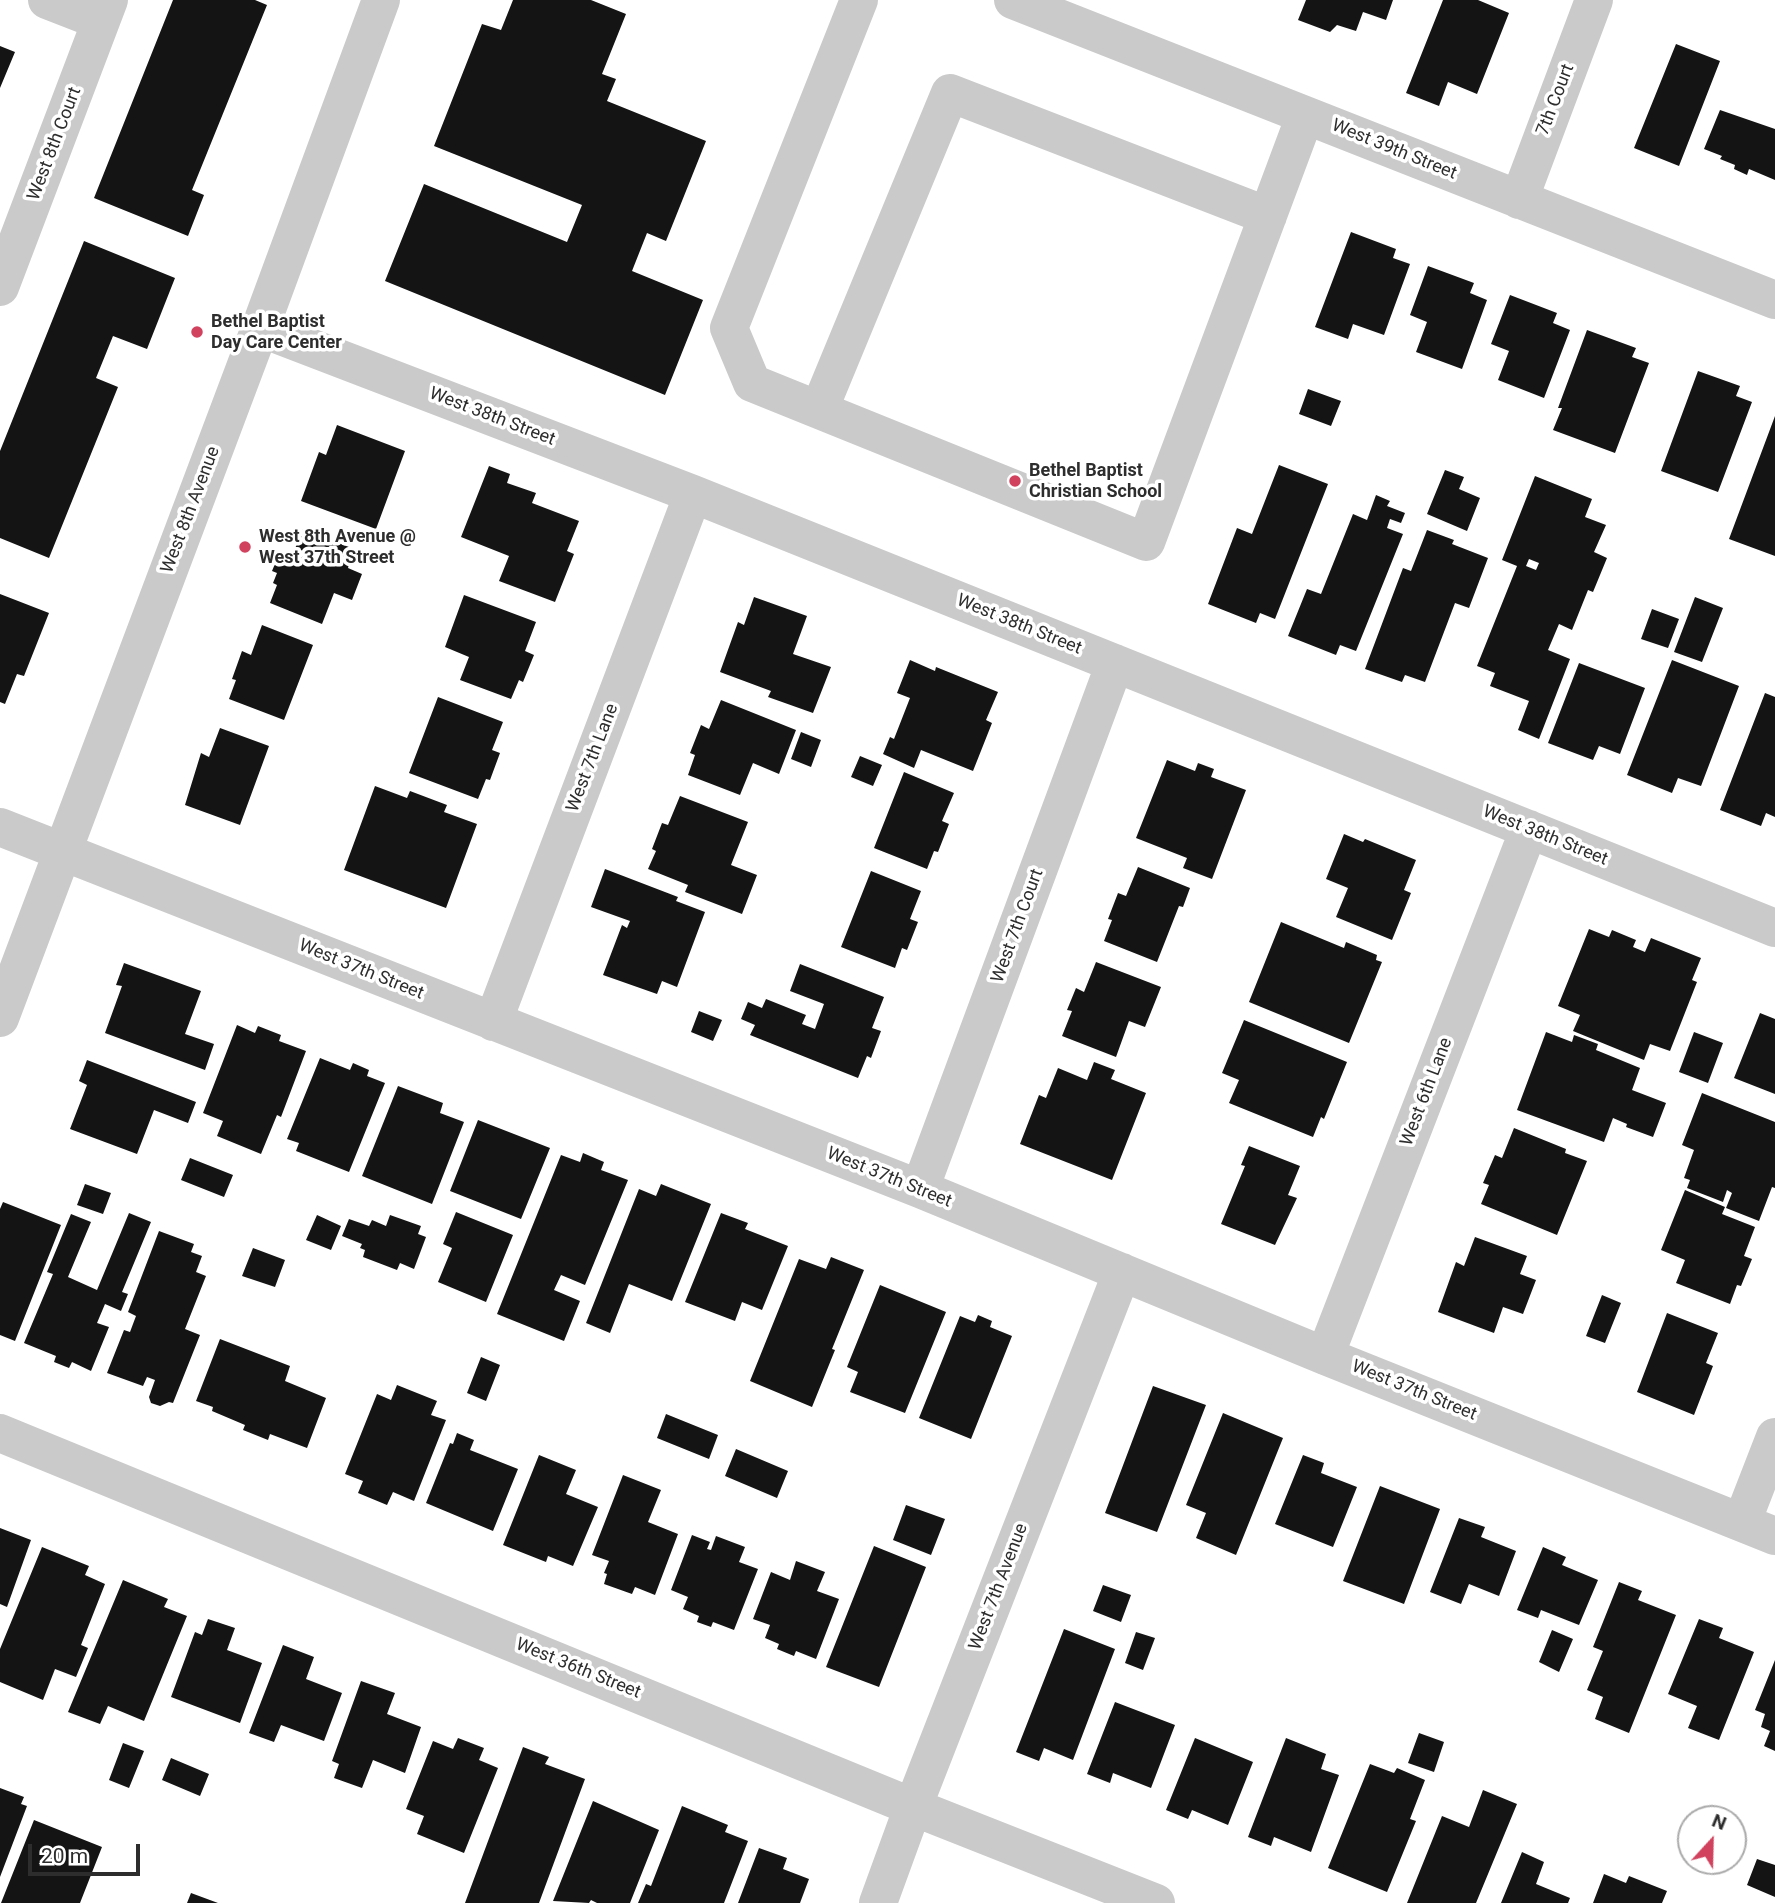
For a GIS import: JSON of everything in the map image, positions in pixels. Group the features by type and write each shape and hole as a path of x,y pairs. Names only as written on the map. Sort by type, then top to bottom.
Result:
{"street":[{"path":"47,0 105,10"},
{"name":"West 8th Avenue","path":"0,1018 381,0"},
{"path":"859,0 729,328 752,383 1146,542 1306,116"},
{"name":"West 39th Street","path":"1013,0 1775,300"},
{"name":"7th Court","path":"1518,200 1594,0"},
{"name":"West 8th Court","path":"0,287 105,10"},
{"path":"819,410 950,93 1268,216"},
{"name":"West 38th Street","path":"260,328 693,494 1775,928"},
{"name":"West 7th Lane","path":"493,1022 693,494"},
{"name":"West 7th Court","path":"920,1189 1115,663"},
{"name":"West 37th Street","path":"0,827 920,1189 1325,1356 1759,1529"},
{"name":"West 6th Lane","path":"1325,1356 1529,829"},
{"name":"West 7th Avenue","path":"878,1903 1122,1272"},
{"name":"West 36th Street","path":"0,1433 913,1807 1156,1903"},
{"path":"1759,1529 1775,1437"}],"building":[{"path":"173,0 255,0 267,5 192,190 204,195 188,236 94,198"},
{"path":"513,0 591,0 626,14 602,74 616,79 607,101 706,141 666,241 647,233 632,271 703,300 665,395 385,281 424,184 567,242 582,205 434,146 482,24 501,30"},
{"path":"1306,0 1393,0 1386,20 1363,12 1356,31 1337,25 1330,32 1298,20"},
{"path":"1443,0 1478,0 1509,13 1477,94 1448,82 1439,106 1406,93"},
{"path":"1676,44 1720,61 1679,166 1634,148"},
{"path":"0,46 15,52 0,88"},
{"path":"1720,110 1775,129 1775,180 1749,169 1747,175 1734,169 1735,165 1720,159 1722,156 1704,149"},
{"path":"1351,232 1396,249 1393,258 1410,264 1384,335 1353,324 1348,339 1315,327"},
{"path":"84,241 175,278 147,349 113,336 96,378 118,387 49,558 0,538 0,451"},
{"path":"1428,266 1474,283 1470,293 1487,300 1462,369 1416,352 1427,322 1410,315"},
{"path":"1510,295 1557,313 1553,323 1570,330 1544,398 1498,380 1509,351 1491,344"},
{"path":"1587,330 1636,348 1632,357 1649,363 1615,453 1553,430 1562,408 1558,408"},
{"path":"1698,371 1740,386 1736,396 1752,402 1718,492 1661,471"},
{"path":"1308,389 1341,401 1331,426 1299,414"},
{"path":"1775,416 1775,556 1729,539"},
{"path":"337,425 405,451 376,529 301,501 319,452 326,455"},
{"path":"1279,465 1328,484 1275,619 1260,613 1256,623 1208,604 1237,528 1252,534"},
{"path":"489,466 510,474 507,483 536,493 532,503 579,521 567,551 574,554 555,602 499,581 509,556 461,537"},
{"path":"1445,470 1464,477 1459,489 1480,498 1467,531 1427,514"},
{"path":"1535,476 1592,499 1585,517 1606,525 1594,552 1607,558 1593,592 1588,590 1572,630 1559,624 1548,650 1570,659 1539,739 1518,730 1529,701 1490,686 1495,673 1477,666 1517,566 1502,560","holes":["1529,559 1539,563 1536,570 1526,566"]},
{"path":"1376,495 1390,501 1387,506 1405,513 1401,523 1390,519 1387,528 1403,534 1356,651 1340,645 1336,655 1288,636 1307,589 1321,594 1353,514 1367,520"},
{"path":"303,529 354,549 348,568 362,574 352,600 334,593 322,624 270,603 277,585 273,583 277,573 272,571 280,552 292,556"},
{"path":"1427,530 1454,540 1452,544 1488,558 1469,608 1455,603 1425,682 1405,675 1402,682 1365,669 1403,568 1411,571"},
{"path":"0,594 49,613 24,676 17,674 5,704 0,702"},
{"path":"464,595 536,622 525,651 534,655 523,682 519,680 511,699 460,680 469,657 445,647"},
{"path":"754,597 807,616 793,654 831,667 813,713 768,697 771,691 720,672 738,622 744,625"},
{"path":"1695,597 1723,608 1702,662 1674,652"},
{"path":"1652,609 1679,619 1668,648 1641,639"},
{"path":"262,625 313,645 284,720 229,699 236,680 232,679 242,651 251,655"},
{"path":"910,660 935,671 936,667 998,692 986,720 992,723 973,771 921,750 914,768 883,754 890,737 894,739 910,698 897,693"},
{"path":"1672,660 1739,686 1701,786 1678,778 1672,793 1627,775"},
{"path":"1579,663 1645,688 1620,754 1599,746 1593,760 1548,743"},
{"path":"1765,693 1775,697 1775,817 1766,813 1761,826 1720,810"},
{"path":"438,697 503,722 492,750 500,753 490,780 486,779 478,799 409,773"},
{"path":"721,700 796,730 779,774 753,763 740,795 688,775 695,755 690,753 701,725 709,729"},
{"path":"220,728 269,746 240,825 185,805 201,753 209,757"},
{"path":"801,732 821,740 811,767 791,759"},
{"path":"860,756 882,765 873,786 851,777"},
{"path":"1167,760 1195,771 1198,763 1214,769 1211,777 1246,790 1212,879 1183,868 1187,858 1136,838"},
{"path":"904,772 954,793 942,821 949,824 938,852 934,851 927,869 874,848"},
{"path":"375,786 407,798 410,791 447,805 444,812 477,824 446,908 344,870"},
{"path":"680,796 748,822 731,865 757,875 742,914 685,892 688,885 648,869 656,851 652,849 662,823 668,825"},
{"path":"1344,834 1363,842 1365,839 1416,860 1404,890 1411,893 1392,940 1336,917 1348,888 1326,879"},
{"path":"1138,867 1190,888 1183,907 1179,906 1157,962 1104,941 1112,920 1108,919 1118,893 1126,896"},
{"path":"605,869 678,897 676,901 705,912 677,987 662,981 657,994 603,975 622,925 627,928 630,921 591,907"},
{"path":"871,871 921,891 910,919 918,922 907,950 902,948 895,968 841,947"},
{"path":"1281,922 1344,948 1346,942 1377,955 1376,960 1382,962 1349,1043 1249,1002"},
{"path":"1589,929 1609,937 1612,930 1636,940 1633,947 1645,952 1651,938 1701,958 1692,980 1697,982 1670,1051 1650,1044 1644,1060 1573,1031 1580,1015 1558,1006"},
{"path":"1096,962 1161,987 1145,1027 1129,1021 1116,1057 1062,1036 1072,1011 1067,1010 1076,988 1084,992"},
{"path":"124,963 201,991 185,1034 214,1044 205,1070 105,1033 122,986 116,985"},
{"path":"800,964 884,997 872,1028 881,1031 871,1058 867,1056 858,1078 750,1035 755,1025 741,1019 748,1002 762,1008 766,999 806,1015 802,1024 815,1029 824,1004 790,991"},
{"path":"699,1011 722,1020 713,1041 691,1032"},
{"path":"1760,1013 1775,1019 1775,1094 1734,1078"},
{"path":"1244,1020 1347,1062 1324,1119 1321,1117 1313,1137 1229,1103 1239,1080 1222,1073"},
{"path":"237,1025 255,1033 258,1026 281,1035 279,1041 306,1051 281,1117 277,1115 261,1154 217,1136 223,1121 203,1113"},
{"path":"1546,1032 1572,1042 1574,1035 1598,1044 1596,1050 1640,1068 1632,1090 1666,1103 1653,1137 1626,1127 1627,1124 1613,1118 1604,1142 1517,1110"},
{"path":"1694,1032 1723,1043 1708,1083 1679,1072"},
{"path":"320,1058 350,1070 353,1063 369,1070 367,1076 385,1083 349,1172 296,1151 299,1143 287,1139"},
{"path":"87,1060 196,1102 188,1123 154,1110 137,1154 70,1129 87,1085 79,1081"},
{"path":"1094,1062 1115,1070 1111,1079 1146,1093 1112,1180 1020,1144 1039,1095 1046,1098 1058,1068 1087,1080"},
{"path":"398,1086 443,1103 440,1113 464,1122 432,1204 362,1176"},
{"path":"1702,1093 1775,1122 1775,1188 1772,1187 1759,1221 1726,1208 1732,1193 1727,1190 1723,1202 1687,1188 1690,1180 1684,1178 1694,1150 1682,1145"},
{"path":"478,1120 550,1148 521,1219 450,1191"},
{"path":"1514,1128 1566,1149 1565,1153 1587,1161 1557,1235 1481,1204 1489,1185 1483,1183 1495,1155 1502,1158"},
{"path":"1249,1146 1300,1166 1288,1195 1297,1198 1275,1245 1221,1224 1245,1166 1241,1165"},
{"path":"583,1153 604,1162 601,1170 628,1180 585,1285 561,1275 554,1290 580,1301 564,1341 497,1314 561,1155 580,1162"},
{"path":"190,1158 233,1175 224,1197 181,1180"},
{"path":"85,1184 111,1193 103,1214 77,1205"},
{"path":"661,1184 711,1204 672,1301 629,1284 610,1333 586,1323 639,1189 656,1196"},
{"path":"1685,1190 1725,1207 1722,1214 1755,1227 1744,1256 1752,1259 1730,1304 1676,1283 1685,1260 1661,1250"},
{"path":"3,1202 61,1225 15,1341 0,1335 0,1209"},
{"path":"456,1212 513,1235 486,1302 438,1282 452,1248 443,1244"},
{"path":"129,1213 151,1222 122,1292 128,1294 121,1311 105,1304 97,1323 109,1327 91,1371 72,1362 69,1368 54,1362 56,1356 24,1343 53,1274 47,1272 71,1214 91,1222 68,1277 97,1290"},
{"path":"721,1213 748,1223 745,1229 788,1246 762,1310 742,1302 735,1321 685,1302"},
{"path":"317,1215 341,1226 331,1250 306,1240"},
{"path":"390,1215 421,1226 418,1234 426,1237 414,1269 400,1263 397,1270 363,1257 365,1250 360,1248 362,1244 342,1236 349,1219 369,1226 372,1220 386,1226"},
{"path":"159,1231 194,1244 191,1252 202,1256 196,1272 206,1276 185,1329 200,1335 173,1403 160,1406 151,1403 149,1397 155,1380 147,1377 143,1386 107,1373 124,1330 130,1332 136,1316 128,1312"},
{"path":"1475,1237 1527,1256 1520,1274 1536,1280 1523,1314 1503,1307 1494,1333 1438,1312 1456,1262 1464,1266"},
{"path":"253,1248 285,1260 275,1287 242,1276"},
{"path":"831,1257 864,1270 812,1407 750,1381 799,1259 826,1269"},
{"path":"880,1285 946,1312 905,1413 850,1392 858,1372 847,1367"},
{"path":"1602,1295 1621,1303 1605,1343 1586,1336"},
{"path":"1667,1313 1718,1333 1706,1363 1713,1366 1694,1415 1637,1392"},
{"path":"978,1315 992,1321 990,1327 1012,1336 971,1439 919,1418 960,1316 975,1322"},
{"path":"220,1339 290,1366 285,1381 326,1398 307,1448 270,1434 268,1440 243,1430 245,1425 196,1401"},
{"path":"481,1357 500,1365 486,1401 467,1393"},
{"path":"397,1385 437,1401 431,1415 446,1420 414,1501 393,1492 387,1505 358,1493 363,1481 345,1474 377,1394 391,1400"},
{"path":"1153,1386 1206,1405 1157,1532 1105,1513"},
{"path":"1223,1413 1283,1438 1236,1555 1196,1538 1206,1513 1186,1505"},
{"path":"666,1414 718,1435 709,1459 657,1438"},
{"path":"457,1433 474,1440 470,1450 518,1469 493,1531 426,1503 450,1443 453,1444"},
{"path":"736,1449 788,1471 777,1498 725,1476"},
{"path":"539,1455 576,1470 566,1494 598,1507 573,1566 548,1556 546,1562 503,1545"},
{"path":"1303,1455 1324,1463 1321,1473 1357,1487 1333,1547 1275,1524"},
{"path":"623,1475 661,1490 648,1522 678,1534 655,1595 635,1587 632,1594 604,1584 607,1574 604,1573 609,1561 592,1555"},
{"path":"1380,1486 1440,1509 1404,1604 1343,1581"},
{"path":"906,1505 945,1519 931,1555 893,1540"},
{"path":"1459,1518 1485,1527 1481,1537 1516,1551 1499,1596 1469,1584 1461,1604 1430,1592"},
{"path":"0,1528 31,1540 7,1607 0,1604"},
{"path":"692,1535 710,1542 707,1549 711,1550 716,1536 745,1547 739,1562 758,1569 734,1630 713,1622 711,1627 697,1622 699,1616 683,1609 688,1597 671,1590"},
{"path":"874,1546 926,1567 879,1687 826,1667"},
{"path":"42,1547 89,1566 85,1575 105,1584 81,1645 88,1648 76,1677 55,1669 43,1700 0,1682 0,1649"},
{"path":"1543,1547 1566,1557 1562,1565 1598,1580 1579,1625 1541,1610 1538,1618 1517,1610"},
{"path":"796,1561 825,1572 817,1591 839,1599 816,1659 796,1651 794,1656 777,1649 779,1644 765,1638 770,1625 753,1619 771,1572 790,1580"},
{"path":"123,1580 168,1599 164,1607 187,1616 144,1721 108,1706 100,1724 68,1712"},
{"path":"1619,1582 1642,1591 1638,1600 1676,1615 1629,1733 1595,1719 1603,1697 1587,1690 1603,1651 1593,1647"},
{"path":"1103,1585 1131,1595 1121,1622 1093,1611"},
{"path":"208,1619 235,1628 227,1650 262,1663 240,1723 171,1697 195,1632 202,1635"},
{"path":"1699,1619 1723,1628 1719,1638 1754,1652 1719,1740 1688,1728 1697,1706 1668,1694"},
{"path":"1064,1629 1115,1649 1073,1760 1044,1748 1039,1761 1016,1752"},
{"path":"1552,1630 1573,1639 1559,1672 1539,1662"},
{"path":"1136,1632 1155,1638 1143,1670 1125,1663"},
{"path":"283,1645 314,1657 306,1679 342,1693 324,1741 281,1725 274,1742 249,1733"},
{"path":"1775,1660 1775,1751 1764,1746 1770,1731 1761,1727 1765,1714 1755,1710"},
{"path":"361,1681 395,1693 387,1714 421,1727 405,1773 373,1760 362,1788 334,1778 339,1764 332,1761"},
{"path":"1115,1702 1175,1725 1151,1788 1113,1773 1110,1783 1087,1774"},
{"path":"1419,1733 1444,1742 1434,1772 1408,1763"},
{"path":"458,1738 484,1748 479,1760 498,1768 464,1853 417,1834 424,1816 406,1809 433,1741 453,1749"},
{"path":"1195,1738 1253,1762 1228,1825 1192,1810 1188,1819 1166,1810"},
{"path":"1286,1738 1326,1754 1321,1769 1339,1775 1311,1852 1274,1837 1271,1846 1248,1837"},
{"path":"123,1743 144,1751 129,1788 109,1780"},
{"path":"523,1747 549,1757 545,1764 585,1779 539,1903 465,1903"},
{"path":"171,1758 209,1774 200,1796 162,1780"},
{"path":"1370,1764 1394,1773 1397,1768 1425,1780 1410,1819 1416,1821 1387,1892 1328,1868"},
{"path":"0,1788 24,1797 21,1804 27,1806 0,1877"},
{"path":"1483,1790 1517,1804 1476,1903 1407,1903 1442,1816 1469,1827"},
{"path":"593,1801 659,1830 630,1903 553,1901"},
{"path":"682,1806 728,1825 725,1832 748,1841 724,1903 638,1903 646,1884 651,1886"},
{"path":"34,1820 102,1847 80,1903 1,1903"},
{"path":"759,1848 787,1858 783,1869 809,1879 800,1903 738,1903"},
{"path":"1522,1852 1544,1862 1536,1884 1570,1898 1568,1903 1501,1903"},
{"path":"1757,1859 1775,1865 1775,1897 1747,1885"},
{"path":"1604,1874 1626,1883 1629,1876 1667,1891 1662,1903 1593,1903"},
{"path":"191,1893 218,1903 187,1903"}],"place":[{"name":"Bethel Baptist Day Care Center","path":"197,332"},
{"name":"Bethel Baptist Christian School","path":"1015,481"},
{"name":"West 8th Avenue @ West 37th Street","path":"245,547"}]}
